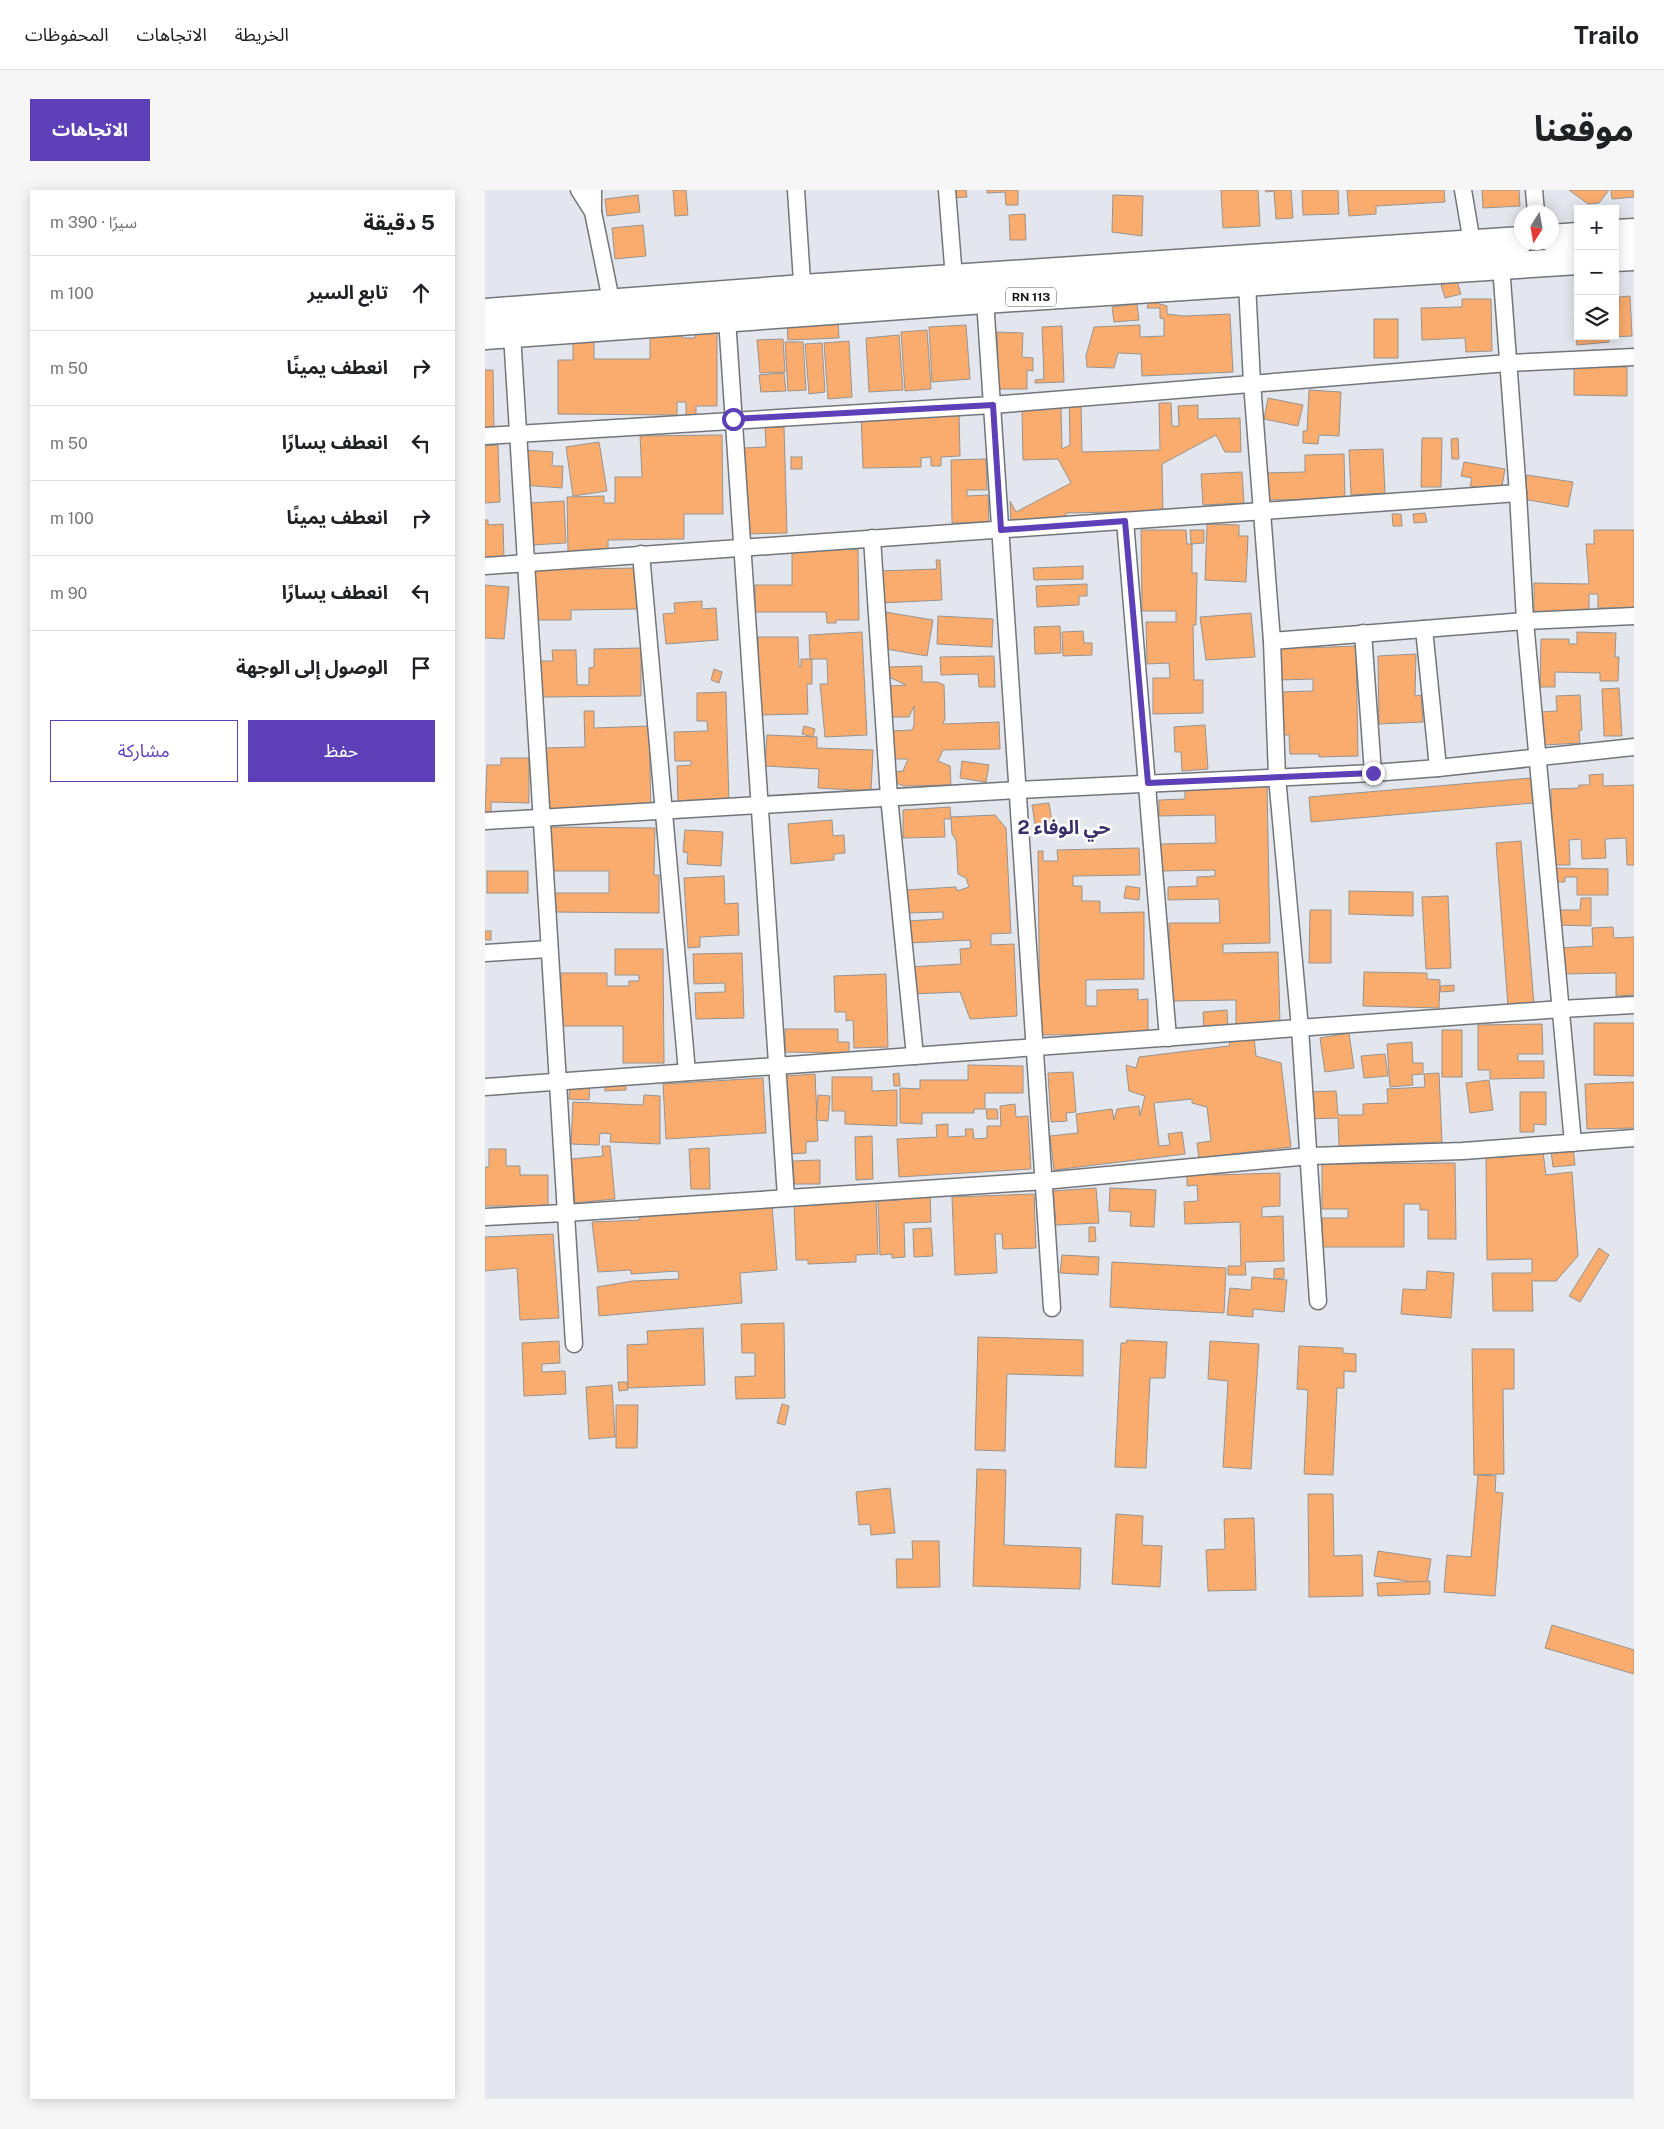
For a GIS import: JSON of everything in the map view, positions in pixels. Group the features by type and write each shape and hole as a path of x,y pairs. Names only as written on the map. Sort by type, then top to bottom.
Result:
{"main road":[{"path":"1619,234 1634,232"},
{"path":"1559,237 1574,236"},
{"name":"RN 113","path":"485,336 512,334 614,315 803,288 1514,240"},
{"path":"1619,258 1634,257"},
{"name":"RN 113","path":"485,312 727,319 1574,261"}],"street":[{"path":"579,190 593,212"},
{"path":"593,190 593,212 614,315"},
{"path":"796,190 804,314"},
{"path":"947,190 955,278"},
{"path":"1463,190 1472,243"},
{"path":"1534,190 1535,205"},
{"path":"1501,266 1536,757 1573,1143"},
{"path":"1247,284 1252,383 1272,641 1277,777 1300,1028 1310,1156 1318,1300"},
{"path":"985,300 1052,1308"},
{"path":"727,319 786,1198"},
{"path":"512,334 574,1344"},
{"path":"485,436 733,419 993,405 1508,363 1634,357"},
{"path":"485,566 1518,493"},
{"path":"1125,521 1168,1038"},
{"path":"873,538 889,797 915,1056"},
{"path":"641,554 687,1072"},
{"path":"1272,641 1363,633 1634,616"},
{"path":"1424,629 1438,768"},
{"path":"1363,633 1373,773"},
{"path":"485,821 541,816 759,804 1373,773 1634,747"},
{"path":"485,953 549,949"},
{"path":"485,1087 1561,1009 1634,1006"},
{"path":"485,1217 1044,1181 1310,1156 1463,1151 1634,1138"}],"building":[{"path":"673,190 686,190 688,215 675,216"},
{"path":"951,190 966,190 967,197 951,198"},
{"path":"987,190 1018,190 1018,205 1006,205 1005,192 987,193"},
{"path":"1221,190 1258,190 1260,226 1223,228"},
{"path":"1265,190 1291,190 1293,218 1276,219 1274,191 1266,192"},
{"path":"1302,190 1338,190 1339,214 1303,215"},
{"path":"1347,190 1444,190 1445,202 1376,206 1376,214 1349,216"},
{"path":"1482,190 1519,190 1520,205 1483,208"},
{"path":"1569,190 1609,190 1599,203 1588,204"},
{"path":"1611,190 1634,190 1634,197 1612,199"},
{"path":"638,195 640,212 607,216 605,199"},
{"path":"1113,195 1143,196 1142,236 1112,232"},
{"path":"1025,214 1026,240 1010,240 1009,215"},
{"path":"643,225 646,256 615,259 612,228"},
{"path":"1457,281 1461,294 1445,298 1441,285"},
{"path":"1630,296 1632,336 1619,337 1619,297"},
{"path":"1462,299 1491,299 1492,351 1466,352 1465,338 1422,340 1421,308 1462,307"},
{"path":"1149,301 1167,306 1167,314 1184,316 1230,314 1233,372 1142,376 1141,354 1118,353 1114,368 1087,367 1086,356 1094,327 1140,325 1140,337 1164,336 1164,319 1160,318 1160,308 1147,308"},
{"path":"1137,304 1139,320 1114,322 1112,307"},
{"path":"838,319 839,338 788,340 787,322"},
{"path":"1374,319 1398,319 1398,358 1374,358"},
{"path":"966,325 970,379 932,382 929,327"},
{"path":"1062,326 1064,382 1035,383 1035,380 1044,379 1042,327"},
{"path":"927,330 931,389 905,391 901,332"},
{"path":"997,332 1023,333 1022,357 1033,358 1033,371 1027,370 1027,389 998,389"},
{"path":"696,333 717,333 717,406 696,406 696,415 686,416 686,402 677,402 677,415 558,414 558,360 573,360 573,341 594,342 594,359 650,359 650,335 682,335 682,338 695,338"},
{"path":"899,335 903,390 869,392 866,338"},
{"path":"783,339 785,372 760,373 757,340"},
{"path":"1576,340 1609,340 1609,342 1577,345"},
{"path":"849,341 852,397 828,399 824,343"},
{"path":"785,342 803,342 806,390 788,391"},
{"path":"822,343 825,392 809,394 805,344"},
{"path":"1574,367 1627,367 1627,396 1574,395"},
{"path":"485,370 493,370 494,429 485,429"},
{"path":"784,373 786,391 761,392 759,375"},
{"path":"1309,390 1341,392 1339,436 1319,435 1318,444 1303,443 1303,431 1307,431"},
{"path":"1069,391 1081,405 1082,452 1160,450 1159,403 1171,403 1172,426 1179,426 1178,406 1198,405 1198,419 1240,418 1241,452 1225,452 1216,435 1162,464 1163,511 1066,513 1066,518 1011,520 1010,501 1016,512 1071,483 1058,459 1023,460 1022,410 1061,408 1062,449 1070,445"},
{"path":"1268,398 1303,405 1298,426 1264,419"},
{"path":"959,411 960,456 941,457 941,466 931,466 931,457 921,458 921,467 863,468 861,413"},
{"path":"765,427 784,427 787,533 745,534 744,448 766,447"},
{"path":"722,435 723,514 684,514 684,539 608,540 608,551 568,552 567,497 604,496 604,503 615,503 615,477 642,477 640,436"},
{"path":"1422,438 1442,438 1441,487 1421,487"},
{"path":"1458,438 1459,459 1452,459 1451,439"},
{"path":"599,442 607,491 573,496 566,447"},
{"path":"498,445 500,502 485,503 485,446"},
{"path":"1383,449 1385,493 1351,495 1349,450"},
{"path":"525,450 553,452 552,466 563,466 562,488 522,485"},
{"path":"1344,454 1345,499 1265,500 1265,473 1305,472 1305,455"},
{"path":"791,457 802,457 802,469 791,469"},
{"path":"986,459 987,490 967,490 967,496 988,495 989,522 952,523 951,460"},
{"path":"1464,462 1505,469 1501,492 1470,486 1472,478 1461,476"},
{"path":"1242,472 1244,503 1203,505 1201,474"},
{"path":"1527,475 1573,482 1568,507 1523,499"},
{"path":"564,501 566,543 531,545 529,503"},
{"path":"1425,513 1427,522 1414,523 1413,514"},
{"path":"1392,514 1401,514 1402,526 1393,526"},
{"path":"485,520 488,520 488,525 503,524 504,559 485,559"},
{"path":"1207,524 1239,525 1239,536 1248,536 1246,582 1205,580"},
{"path":"1141,530 1186,530 1187,544 1192,544 1192,573 1197,573 1196,625 1193,625 1194,680 1203,680 1203,713 1153,714 1153,678 1170,678 1169,663 1147,664 1146,622 1176,622 1176,611 1142,611"},
{"path":"1190,530 1204,530 1204,543 1191,544"},
{"path":"1594,530 1634,530 1634,608 1598,608 1598,594 1589,594 1589,612 1534,612 1534,583 1589,584 1586,544 1594,544"},
{"path":"792,541 827,550 858,549 859,620 836,620 836,623 827,623 826,612 755,612 755,585 792,585"},
{"path":"936,560 940,560 942,600 881,603 879,571 937,569"},
{"path":"1083,566 1083,579 1034,580 1033,568"},
{"path":"636,568 637,609 571,610 571,620 533,620 532,570"},
{"path":"1087,584 1087,596 1079,596 1079,605 1037,607 1036,586"},
{"path":"485,585 509,587 504,639 485,638"},
{"path":"702,601 702,609 716,608 718,640 666,644 663,614 675,613 674,603"},
{"path":"885,612 933,620 927,656 886,649 888,634 881,633"},
{"path":"1251,613 1255,657 1206,660 1200,617"},
{"path":"938,616 993,619 992,647 937,644"},
{"path":"1060,626 1061,653 1035,654 1034,627"},
{"path":"1083,631 1084,643 1092,643 1092,655 1063,656 1062,632"},
{"path":"862,632 867,735 825,737 820,684 828,684 827,659 810,659 809,635"},
{"path":"1577,632 1616,633 1615,657 1619,657 1618,681 1600,681 1600,673 1555,672 1555,687 1540,687 1541,639 1569,639 1569,644 1577,644"},
{"path":"758,637 798,637 799,667 801,667 801,659 812,659 812,684 807,684 808,714 759,715"},
{"path":"1305,642 1305,648 1356,646 1358,756 1319,757 1319,754 1290,754 1289,735 1282,735 1280,692 1313,691 1313,679 1280,680 1279,643"},
{"path":"641,648 641,696 539,697 539,661 553,661 552,650 576,650 577,685 589,685 589,668 594,667 594,649"},
{"path":"1416,654 1415,696 1421,695 1423,722 1379,724 1378,656"},
{"path":"994,656 995,687 979,687 978,674 941,675 940,657"},
{"path":"922,666 922,682 937,682 944,685 945,718 943,724 999,722 1000,749 943,750 938,761 950,766 951,785 904,786 896,783 896,772 903,771 908,759 892,759 891,731 912,730 914,725 914,706 909,717 891,717 890,686 906,685 889,677 889,667"},
{"path":"714,669 722,672 719,683 711,680"},
{"path":"1619,688 1622,736 1604,736 1602,689"},
{"path":"726,692 729,803 678,804 677,766 691,765 691,761 675,761 674,732 708,731 707,721 697,721 697,693"},
{"path":"1580,695 1582,730 1579,731 1580,743 1544,745 1542,712 1557,711 1556,696"},
{"path":"584,711 594,711 594,728 649,726 651,809 546,812 544,748 585,747"},
{"path":"1205,725 1208,769 1182,771 1181,752 1175,752 1174,727"},
{"path":"804,726 815,729 813,737 802,734"},
{"path":"767,735 817,737 817,748 873,750 871,791 818,788 819,769 765,766"},
{"path":"501,758 529,758 529,803 491,802 491,816 485,816 487,765 501,765"},
{"path":"962,761 989,765 986,782 960,778"},
{"path":"1603,774 1603,786 1634,785 1634,865 1627,865 1626,838 1605,839 1606,858 1582,859 1581,839 1569,840 1570,865 1553,865 1551,789 1579,788 1579,785 1590,785 1589,775"},
{"path":"1531,778 1533,803 1311,822 1309,797"},
{"path":"1267,785 1270,943 1223,944 1223,953 1278,952 1280,1023 1236,1024 1236,1000 1170,1001 1169,923 1220,923 1219,899 1168,900 1168,887 1197,886 1197,877 1215,876 1215,870 1162,871 1161,844 1216,843 1215,815 1159,816 1159,800 1185,799 1185,786"},
{"path":"1049,803 1052,822 1035,824 1032,805"},
{"path":"950,807 951,819 944,819 945,837 903,838 903,810"},
{"path":"995,815 1006,828 1011,933 991,934 991,945 1014,944 1017,1016 970,1019 960,992 911,994 909,967 961,964 960,949 971,948 970,940 908,943 907,921 943,919 943,912 906,913 905,890 956,887 957,891 969,887 966,878 958,874 956,840 952,834 951,817"},
{"path":"832,820 833,836 844,835 845,853 834,854 834,860 791,864 788,824"},
{"path":"548,827 655,828 654,875 659,875 659,913 552,912 552,893 609,893 609,871 547,871"},
{"path":"685,830 723,832 721,866 687,864 688,853 683,852"},
{"path":"1521,841 1534,1005 1508,1007 1496,843"},
{"path":"1139,848 1140,875 1073,876 1073,886 1082,886 1082,901 1100,901 1100,913 1144,912 1144,979 1086,980 1086,1006 1097,1006 1097,990 1138,989 1138,1000 1148,999 1148,1034 1040,1035 1038,851 1043,851 1043,861 1058,861 1057,850"},
{"path":"1555,868 1608,869 1608,895 1577,895 1577,877 1565,877 1565,882 1554,882"},
{"path":"487,871 528,871 528,893 487,893"},
{"path":"724,876 725,904 738,903 739,935 700,937 700,947 688,948 684,878"},
{"path":"1126,886 1140,888 1139,900 1124,898"},
{"path":"1349,891 1413,892 1413,916 1349,914"},
{"path":"1448,896 1451,968 1426,969 1422,897"},
{"path":"1581,898 1591,898 1591,926 1556,925 1556,910 1580,910"},
{"path":"1310,910 1331,910 1331,963 1309,963"},
{"path":"1613,927 1614,938 1634,937 1634,995 1616,996 1616,973 1562,974 1561,948 1593,946 1592,928"},
{"path":"485,931 491,931 491,940 485,940"},
{"path":"615,949 663,949 664,1063 623,1063 623,1026 561,1026 561,973 607,973 607,986 629,986 629,981 639,981 639,975 615,975"},
{"path":"742,953 744,1018 696,1019 695,993 725,992 725,983 694,984 693,954"},
{"path":"1364,972 1427,973 1427,979 1440,980 1439,1008 1363,1006"},
{"path":"886,974 888,1047 854,1048 853,1020 846,1021 846,1012 835,1012 834,976"},
{"path":"1454,985 1454,991 1441,992 1440,986"},
{"path":"1227,1010 1228,1029 1204,1030 1203,1012"},
{"path":"1594,1023 1634,1023 1634,1076 1594,1075"},
{"path":"1542,1024 1543,1054 1518,1054 1518,1061 1544,1061 1544,1078 1490,1079 1490,1070 1478,1070 1478,1025"},
{"path":"785,1029 838,1029 838,1042 849,1042 849,1053 785,1052"},
{"path":"1442,1030 1462,1030 1462,1077 1442,1077"},
{"path":"1349,1033 1354,1068 1325,1072 1320,1038"},
{"path":"1254,1037 1256,1056 1281,1063 1291,1147 1199,1158 1197,1143 1211,1141 1207,1107 1192,1103 1192,1099 1154,1103 1159,1146 1170,1145 1168,1134 1182,1132 1185,1154 1054,1170 1050,1136 1078,1133 1076,1114 1112,1109 1114,1120 1117,1109 1139,1106 1140,1116 1145,1096 1129,1091 1126,1065 1136,1068 1139,1057 1229,1046 1231,1039"},
{"path":"1412,1042 1413,1063 1423,1063 1423,1074 1412,1075 1413,1085 1390,1087 1387,1044"},
{"path":"1385,1054 1388,1076 1364,1078 1361,1056"},
{"path":"968,1065 1023,1066 1023,1093 985,1093 985,1109 974,1109 974,1113 922,1113 922,1124 900,1123 900,1088 920,1089 920,1080 968,1080"},
{"path":"1073,1072 1076,1112 1066,1113 1067,1121 1051,1122 1048,1073"},
{"path":"899,1073 900,1086 894,1086 893,1074"},
{"path":"1439,1073 1442,1142 1339,1146 1338,1118 1308,1119 1307,1092 1336,1091 1338,1115 1363,1115 1363,1104 1388,1103 1387,1089 1425,1087 1424,1074"},
{"path":"815,1074 818,1141 806,1142 806,1153 790,1154 786,1076"},
{"path":"832,1077 872,1077 872,1091 897,1090 897,1126 845,1124 845,1111 832,1111"},
{"path":"763,1078 766,1133 666,1139 663,1084"},
{"path":"1489,1080 1493,1110 1470,1113 1466,1083"},
{"path":"583,1081 590,1082 589,1100 569,1099 570,1088 582,1089"},
{"path":"1634,1082 1634,1128 1587,1129 1585,1084"},
{"path":"626,1083 626,1090 605,1091 605,1084"},
{"path":"1520,1092 1546,1092 1546,1125 1534,1124 1534,1132 1520,1132"},
{"path":"644,1095 660,1096 660,1144 610,1142 611,1134 600,1133 599,1145 571,1144 573,1102 643,1105"},
{"path":"818,1095 830,1096 828,1121 816,1120"},
{"path":"1015,1104 1016,1117 1028,1116 1031,1169 899,1177 897,1139 937,1137 936,1125 948,1124 948,1137 966,1136 965,1129 973,1129 974,1139 987,1138 987,1126 1001,1126 1000,1106"},
{"path":"986,1109 997,1109 998,1119 987,1119"},
{"path":"872,1136 873,1179 856,1180 855,1137"},
{"path":"602,1146 610,1146 615,1199 575,1203 571,1159 603,1156"},
{"path":"1573,1147 1575,1165 1553,1167 1551,1150"},
{"path":"709,1148 710,1189 691,1189 689,1149"},
{"path":"489,1149 506,1149 506,1166 520,1166 520,1175 548,1175 548,1206 485,1206 485,1167 489,1167"},
{"path":"1511,1151 1543,1152 1546,1175 1572,1172 1578,1256 1556,1281 1532,1281 1533,1311 1493,1311 1492,1273 1532,1273 1532,1259 1487,1260 1486,1157 1511,1157"},
{"path":"820,1160 820,1184 794,1184 793,1161"},
{"path":"1455,1163 1456,1239 1428,1239 1428,1210 1420,1210 1420,1204 1404,1204 1404,1247 1322,1247 1322,1218 1348,1218 1348,1209 1322,1209 1322,1164"},
{"path":"1213,1173 1213,1175 1280,1173 1280,1206 1262,1207 1262,1217 1283,1216 1284,1261 1245,1262 1246,1275 1228,1275 1228,1266 1241,1266 1240,1222 1185,1224 1184,1202 1198,1201 1197,1185 1187,1186 1187,1174"},
{"path":"1096,1188 1099,1223 1056,1225 1053,1191"},
{"path":"1110,1188 1156,1190 1154,1227 1130,1226 1131,1212 1109,1211"},
{"path":"930,1194 931,1222 904,1223 905,1257 892,1258 892,1254 880,1255 878,1201 900,1200 900,1195"},
{"path":"1034,1194 1036,1248 1003,1249 1002,1234 995,1234 997,1273 955,1275 952,1197"},
{"path":"876,1198 878,1254 856,1255 856,1262 808,1264 808,1260 796,1260 794,1202"},
{"path":"772,1205 777,1270 740,1273 742,1303 599,1316 597,1287 633,1281 679,1279 678,1271 631,1274 631,1270 598,1272 592,1222 640,1220 639,1214"},
{"path":"1089,1227 1095,1227 1096,1241 1089,1242"},
{"path":"931,1228 933,1256 914,1257 913,1229"},
{"path":"553,1234 559,1318 520,1320 517,1268 485,1271 485,1237"},
{"path":"1599,1248 1609,1255 1580,1302 1569,1296"},
{"path":"1062,1255 1099,1257 1098,1275 1060,1273"},
{"path":"1112,1262 1226,1268 1224,1313 1110,1307"},
{"path":"1284,1268 1284,1278 1274,1279 1274,1269"},
{"path":"1427,1271 1454,1273 1451,1318 1401,1314 1403,1289 1426,1290"},
{"path":"1252,1277 1287,1280 1284,1312 1253,1309 1253,1317 1227,1315 1230,1288 1251,1290"},
{"path":"784,1323 785,1398 736,1399 735,1377 755,1376 755,1353 742,1353 741,1324"},
{"path":"703,1328 705,1385 628,1388 627,1345 648,1344 647,1331"},
{"path":"978,1337 1083,1340 1083,1376 1007,1374 1005,1451 975,1450"},
{"path":"1127,1340 1167,1342 1165,1378 1150,1378 1146,1468 1115,1467 1121,1343 1126,1343"},
{"path":"559,1341 560,1363 542,1364 542,1372 565,1371 566,1394 524,1396 522,1343"},
{"path":"1210,1341 1259,1344 1251,1469 1223,1467 1228,1381 1208,1379"},
{"path":"1299,1346 1343,1348 1343,1353 1356,1354 1356,1372 1344,1371 1344,1388 1337,1388 1333,1475 1304,1474 1308,1390 1297,1389"},
{"path":"1472,1349 1514,1349 1514,1389 1503,1389 1504,1474 1474,1475"},
{"path":"618,1382 627,1382 628,1390 619,1391"},
{"path":"612,1385 615,1437 589,1439 586,1387"},
{"path":"782,1404 789,1406 785,1425 777,1423"},
{"path":"616,1405 638,1405 637,1448 616,1448"},
{"path":"977,1469 1006,1470 1004,1545 1081,1548 1080,1589 973,1586"},
{"path":"1478,1475 1496,1476 1495,1492 1503,1493 1495,1596 1444,1592 1447,1555 1471,1557"},
{"path":"890,1488 895,1533 871,1535 870,1524 859,1525 856,1492"},
{"path":"1308,1494 1333,1494 1334,1556 1362,1555 1363,1596 1309,1597"},
{"path":"1116,1514 1143,1516 1142,1545 1162,1546 1160,1587 1112,1584"},
{"path":"1254,1518 1256,1590 1208,1591 1206,1550 1225,1549 1224,1519"},
{"path":"912,1541 939,1541 940,1587 897,1588 896,1559 913,1559"},
{"path":"1378,1551 1431,1559 1427,1584 1374,1576"},
{"path":"1430,1581 1430,1594 1378,1596 1377,1583"},
{"path":"1552,1625 1634,1650 1634,1674 1545,1648"}],"district":[{"name":"حي الوفاء 2","path":"1064,827"}],"route":[{"path":"733,419 993,405 1001,530 1125,521 1148,783 1373,773"}]}
